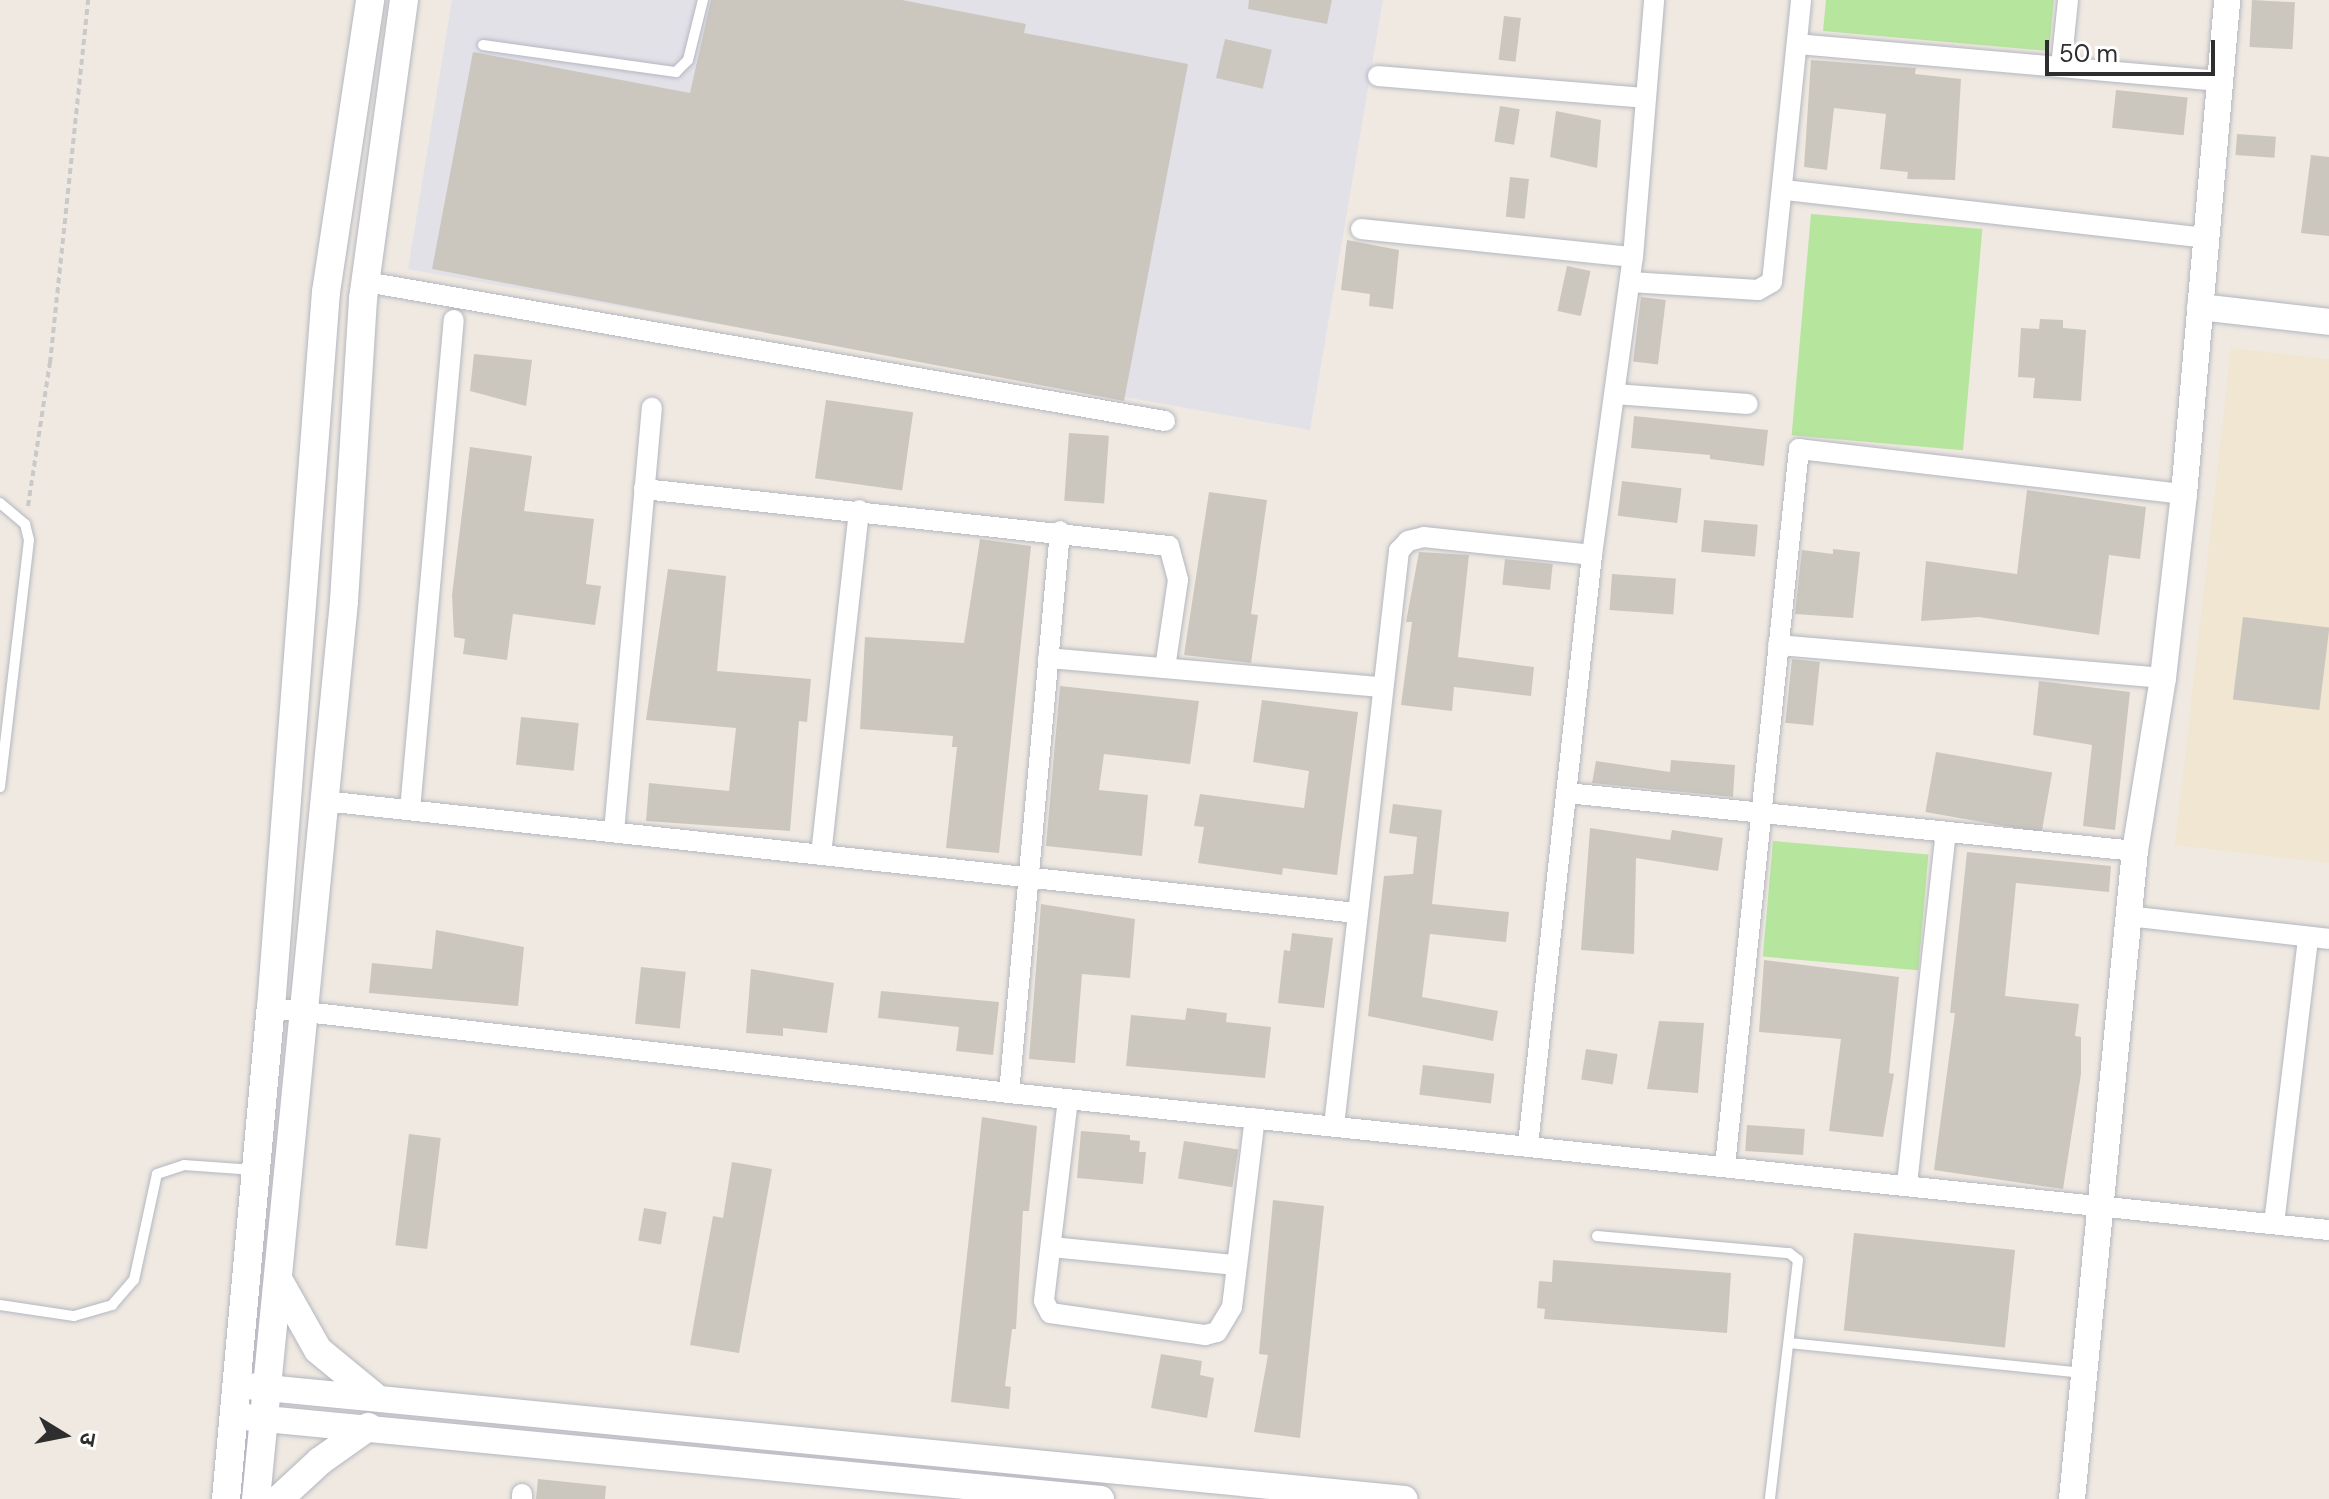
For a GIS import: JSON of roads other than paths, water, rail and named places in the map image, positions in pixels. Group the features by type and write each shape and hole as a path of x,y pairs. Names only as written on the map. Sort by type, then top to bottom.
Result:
{"main road":[{"path":"226,1499 271,1008 326,292 370,0"},
{"path":"256,1499 344,601 366,282 404,0"},
{"path":"278,1278 318,1350 374,1396"},
{"path":"279,1499 320,1461 368,1427"}],"street":[{"path":"1528,1145 1592,555 1633,257 1643,98 1654,0"},
{"path":"1630,282 1765,287 1775,273 1801,0"},
{"path":"2061,67 2068,0"},
{"path":"2072,1499 2098,1205 2135,851 2163,678 2184,494 2227,0"},
{"path":"1797,44 2218,81"},
{"path":"1378,76 1643,98"},
{"path":"1785,190 2208,238"},
{"path":"1361,229 1633,257"},
{"path":"366,282 1165,421"},
{"path":"2200,307 2329,322"},
{"path":"410,810 454,320"},
{"path":"1615,394 1748,404"},
{"path":"614,832 652,408"},
{"path":"1725,1166 1799,449 2184,494"},
{"path":"644,489 1060,531 1169,546 1178,580 1165,668"},
{"path":"821,855 859,510"},
{"path":"1009,1093 1060,531"},
{"path":"1334,1126 1394,566 1408,541 1424,537 1592,555"},
{"path":"1778,645 2163,678"},
{"path":"1048,658 1380,687"},
{"path":"1567,793 2135,851"},
{"path":"324,801 1356,913"},
{"path":"1907,1184 1946,832"},
{"path":"2128,916 2319,938 2274,1224"},
{"path":"271,1008 1009,1093 2329,1230"},
{"path":"1068,1099 1044,1301 1050,1313 1205,1335 1217,1332 1226,1320 1255,1118"},
{"path":"1051,1247 1236,1265"},
{"path":"236,1385 432,1401 1404,1499"},
{"path":"427,1432 432,1401"},
{"path":"234,1416 427,1432 1101,1499"},
{"path":"693,1459 697,1428"}],"lane":[{"path":"483,45 676,72 688,60 703,0"},
{"path":"0,503 25,524 29,540 0,787"},
{"path":"0,1305 74,1316 112,1305 134,1280 157,1174 184,1165 254,1170"},
{"path":"1597,1236 1794,1255 1798,1267 1770,1499"},
{"path":"1789,1343 2083,1373"}]}
